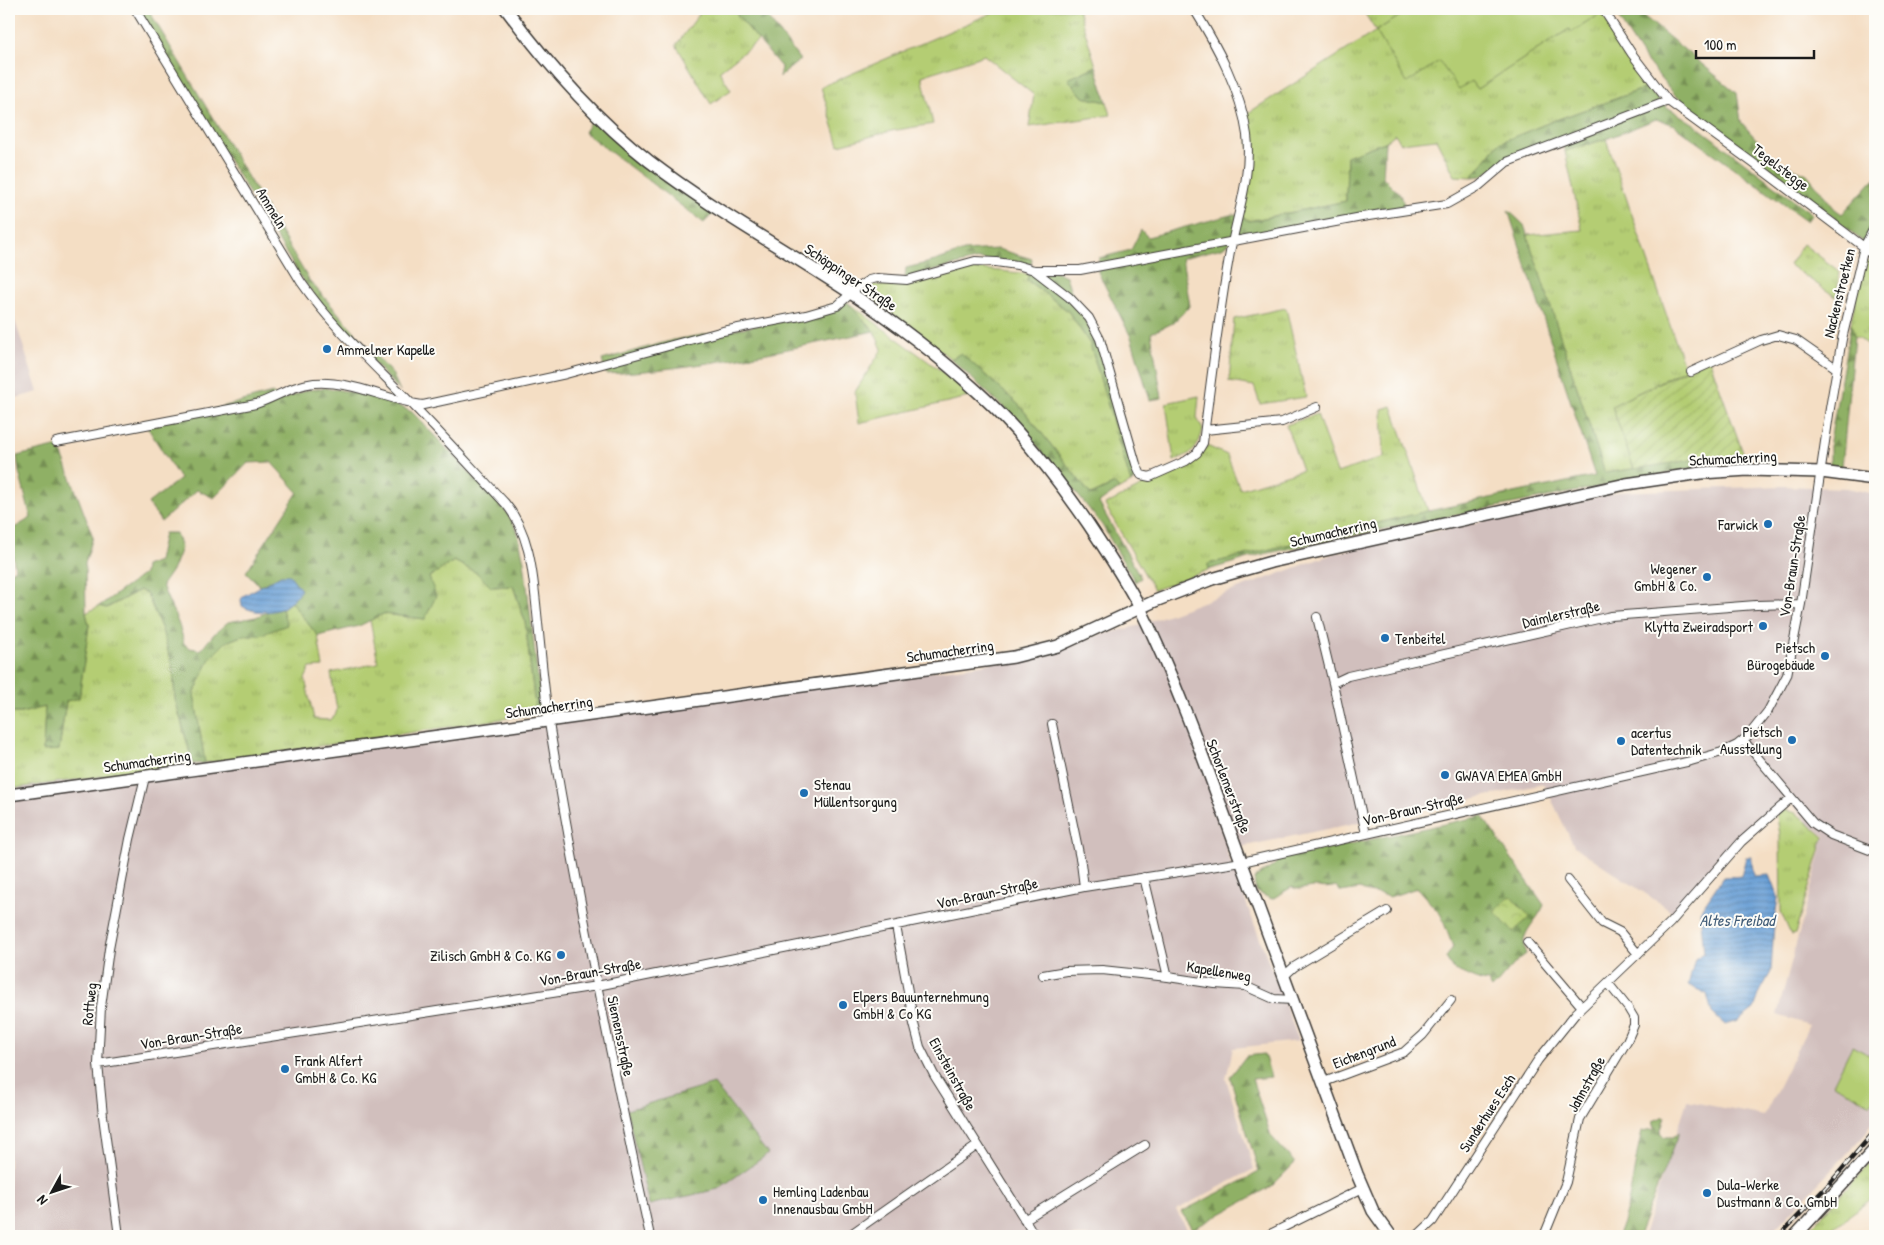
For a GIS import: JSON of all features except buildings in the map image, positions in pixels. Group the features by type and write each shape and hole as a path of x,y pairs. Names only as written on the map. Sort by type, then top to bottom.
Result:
{"main road":[{"name":"Schöppinger Straße","path":"506,9 547,62 618,135 649,160 721,211 851,294 931,350 983,397 1019,434 1053,475 1110,556 1140,609"},
{"name":"Schumacherring","path":"9,796 1022,656 1058,646 1155,601 1212,579 1271,562 1626,484 1701,473 1748,470 1821,472 1875,479"},
{"name":"Schorlemerstraße","path":"1140,609 1184,709 1363,1188 1373,1212 1391,1236"},
{"path":"1795,1236 1832,1198 1875,1149"}],"street":[{"name":"Ammeln","path":"135,9 301,282 319,308 506,503 517,518 529,550 549,722"},
{"path":"1034,270 1069,297 1089,318 1109,364 1136,464 1141,475 1150,478 1186,461 1197,453 1203,443 1232,242 1240,213 1248,154 1246,133 1227,71 1213,40 1194,9"},
{"name":"Tegelstegge","path":"1603,9 1632,54 1668,101 1864,247 1875,258"},
{"path":"56,442 256,404 295,388 314,384 345,385 411,403 423,404 566,374 714,333 806,315 837,306 858,287 873,278 907,280 975,262 996,262 1034,270 1080,270 1362,217 1447,204 1479,186 1507,162 1668,101"},
{"name":"Nackenstroetken","path":"1821,472 1836,368 1850,298 1864,247 1875,226"},
{"name":"Nackenstroetken","path":"1691,372 1761,340 1778,335 1796,340 1836,368"},
{"path":"1205,430 1282,422 1317,408"},
{"name":"Von-Braun-Straße","path":"98,1064 596,986 1084,887 1242,862 1699,759 1722,752 1743,740 1763,718 1787,676 1801,604 1821,472"},
{"name":"Daimlerstraße","path":"1333,683 1348,676 1611,616 1756,605 1801,604"},
{"path":"1317,617 1366,834"},
{"name":"Siemensstraße","path":"549,722 596,986 650,1236"},
{"path":"1052,724 1081,863 1084,887"},
{"path":"1743,740 1813,823 1838,839 1875,852"},
{"name":"Rottweg","path":"119,1236 98,1064 101,1007 109,949 130,839 146,777"},
{"name":"Sunderhues Esch","path":"1417,1236 1433,1220 1538,1060 1582,1007 1670,923 1741,842 1791,798"},
{"name":"Kapellenweg","path":"1144,877 1168,977"},
{"path":"1568,880 1602,923 1620,932 1638,954"},
{"path":"1284,976 1294,967 1387,911"},
{"name":"Einsteinstraße","path":"896,926 920,1047 934,1075 1035,1236"},
{"path":"1528,942 1582,1007"},
{"name":"Kapellenweg","path":"1043,975 1066,971 1102,970 1245,986 1274,999 1294,1000"},
{"name":"Jahnstraße","path":"1544,1236 1566,1182 1580,1119 1634,1024 1634,1018 1628,1008 1608,983"},
{"name":"Eichengrund","path":"1324,1082 1404,1052 1423,1035 1451,1000"},
{"path":"848,1236 978,1145"},
{"path":"1024,1220 1146,1145"},
{"path":"1266,1236 1363,1188"}],"shaded area":[{"path":"9,302 38,392 9,400"},
{"path":"1782,486 1847,488 1875,494 1875,1119 1863,1137 1768,1236 1643,1236 1687,1101 1764,1116 1809,1025 1777,1015 1825,836 1808,823 1786,797 1673,912 1574,846 1544,784 1226,850 1299,1041 1233,1048 1226,1079 1254,1169 1176,1210 1191,1236 9,1236 9,789 981,665 1137,626 1338,552 1618,492"}],"green space":[{"path":"136,9 148,9 309,280 393,375 400,391 354,343 303,281"},
{"path":"703,9 732,9 759,40 719,71 731,90 711,104 676,45"},
{"path":"732,9 761,9 800,60 779,77 781,67"},
{"path":"1001,9 1078,9 1096,66 1069,79 1083,97 1107,102 1111,115 1029,127 1034,95 984,55 922,76 933,124 891,131 839,145 821,87"},
{"path":"1362,9 1411,9 1376,31"},
{"path":"1411,9 1599,9 1602,13 1572,32 1569,29 1477,89 1471,81 1459,89 1439,61 1407,83 1376,31"},
{"path":"1612,9 1635,9 1737,93 1741,122 1775,160 1807,174 1835,209 1842,214 1875,178 1875,220 1863,242 1675,95 1644,58"},
{"path":"1602,13 1646,88 1553,121 1499,143 1472,177 1455,176 1436,139 1401,143 1395,134 1385,142 1347,156 1346,201 1249,221 1242,217 1251,157 1245,115 1376,31 1407,82 1439,61 1471,81 1477,89 1569,29 1572,32"},
{"path":"1096,66 1107,102 1083,97 1068,79"},
{"path":"1646,88 1667,107 1694,124 1812,214 1807,221 1674,125 1656,119 1606,139 1565,151 1561,137 1514,156 1482,176 1472,177 1499,143 1553,121"},
{"path":"593,118 644,162 713,214 704,223 584,132"},
{"path":"1606,139 1685,369 1612,406 1634,469 1605,473 1527,235 1582,230 1565,151"},
{"path":"1385,142 1383,177 1399,193 1405,206 1240,236 1222,248 1182,258 1190,306 1173,323 1151,333 1162,398 1150,400 1131,337 1098,272 1099,258 1131,250 1141,230 1148,237 1234,214 1250,221 1346,201 1347,156"},
{"path":"1508,210 1524,225 1605,473 1717,456 1715,464 1259,555 1208,570 1208,564 1428,511 1595,476"},
{"path":"1803,244 1840,272 1836,297 1789,265"},
{"path":"998,249 1032,259 1031,264 979,259 905,278 906,268 964,251"},
{"path":"1871,260 1875,262 1875,354 1860,338 1854,336 1851,323 1862,262"},
{"path":"971,268 1029,274 1027,280 1068,311 1090,344 1131,483 1119,489 1114,484 1091,495 1020,406 961,354 951,359 866,294 870,285 913,284"},
{"path":"1055,271 1066,276 1072,295 1088,320 1104,356 1139,478 1131,483 1090,344 1068,311 1027,280 1029,274"},
{"path":"847,302 973,396 859,423 855,392 882,349 874,331"},
{"path":"847,302 874,331 741,358 674,368 606,374 602,360 673,340 824,314"},
{"path":"1286,308 1306,397 1260,404 1254,386 1229,382 1234,319"},
{"path":"1851,323 1854,336 1842,467 1830,465 1830,441"},
{"path":"961,353 1020,406 1091,495 1115,484 1119,489 1099,503 1141,578 1135,582 1102,525 1057,469 1004,408 951,359"},
{"path":"1709,358 1747,464 1715,464 1716,456 1634,469 1612,406"},
{"path":"325,388 370,396 412,412 505,510 517,530 524,561 542,713 536,714 525,621 513,586 491,587 477,573 454,561 429,577 436,596 425,619 383,614 359,626 318,636 291,602 301,589 281,575 260,586 246,572 298,492 271,462 248,463 214,498 197,490 161,522 148,503 180,479 144,422 207,411 272,393 282,400 307,390"},
{"path":"1199,396 1197,418 1203,430 1201,437 1194,450 1174,461 1166,403"},
{"path":"1392,406 1428,511 1209,564 1208,570 1154,590 1105,505 1192,461 1207,446 1227,455 1240,489 1302,470 1286,425 1317,414 1337,473 1384,457 1382,409"},
{"path":"59,446 93,537 85,563 86,613 89,625 79,698 66,701 59,750 43,751 45,707 21,713 9,713 9,573 15,569 9,531 31,518 19,472 17,456"},
{"path":"164,533 176,533 181,548 173,569 162,585 178,621 184,644 190,648 201,650 214,634 228,622 256,617 272,610 282,609 287,625 260,635 244,635 226,642 210,658 194,694 205,763 193,764 175,699 173,669 162,630 147,594 140,590 106,608 99,606 144,574 145,566 158,561"},
{"path":"454,561 477,573 491,587 513,586 525,621 536,714 205,763 194,694 210,658 226,642 244,635 260,635 286,624 282,609 291,602 318,636 323,667 310,668 305,679 314,719 330,720 335,716 337,710 331,673 378,663 370,620 383,614 425,619 429,577"},
{"path":"140,590 147,594 162,630 173,669 175,699 193,764 9,789 9,713 21,713 45,707 43,750 59,750 66,701 79,698 89,625 86,613 99,606 107,608"},
{"path":"1785,810 1796,813 1824,837 1795,934 1791,935 1781,912 1780,835 1777,813"},
{"path":"1482,816 1544,905 1526,934 1524,947 1526,954 1492,989 1488,982 1454,970 1446,958 1453,947 1441,915 1417,888 1389,897 1360,889 1341,892 1336,886 1300,889 1292,887 1272,899 1256,892 1254,879 1274,866 1279,859"},
{"path":"1511,896 1530,917 1513,932 1494,911"},
{"path":"1852,1046 1875,1058 1875,1096 1871,1104 1833,1084"},
{"path":"1264,1054 1271,1077 1252,1079 1271,1136 1295,1163 1272,1186 1193,1229 1181,1212 1259,1172 1230,1077 1246,1056"},
{"path":"714,1084 768,1154 718,1189 649,1205 627,1110"},
{"path":"1665,1116 1660,1132 1664,1137 1673,1137 1679,1132 1638,1236 1618,1236 1629,1197 1642,1131 1655,1129 1653,1121"},
{"path":"1875,1158 1875,1196 1822,1236 1803,1236"}],"water":[{"path":"281,575 290,575 301,590 289,604 269,612 251,610 242,606 241,600 243,596"},
{"name":"Altes Freibad","path":"1746,857 1751,857 1754,876 1769,875 1778,898 1774,924 1771,972 1760,992 1754,1009 1738,1021 1725,1025 1712,1013 1707,994 1688,985 1695,959 1704,953 1700,911 1723,877 1741,876"}],"railway":[{"path":"1779,1236 1832,1181 1875,1131"}],"place":[{"name":"Ammelner Kapelle","path":"327,349"},
{"name":"Farwick","path":"1768,524"},
{"name":"Wegener GmbH & Co.","path":"1707,577"},
{"name":"Klytta Zweiradsport","path":"1763,626"},
{"name":"Tenbeitel","path":"1385,638"},
{"name":"Pietsch Bürogebäude","path":"1825,656"},
{"name":"Pietsch Ausstellung","path":"1792,740"},
{"name":"acertus Datentechnik","path":"1621,741"},
{"name":"GWAVA EMEA GmbH","path":"1445,775"},
{"name":"Stenau Müllentsorgung","path":"804,793"},
{"name":"Zilisch GmbH & Co. KG","path":"561,955"},
{"name":"Elpers Bauunternehmung GmbH & Co KG","path":"843,1005"},
{"name":"Frank Alfert GmbH & Co. KG","path":"285,1069"},
{"name":"Dula-Werke Dustmann & Co. GmbH","path":"1707,1193"},
{"name":"Hemling Ladenbau Innenausbau GmbH","path":"763,1200"}]}
